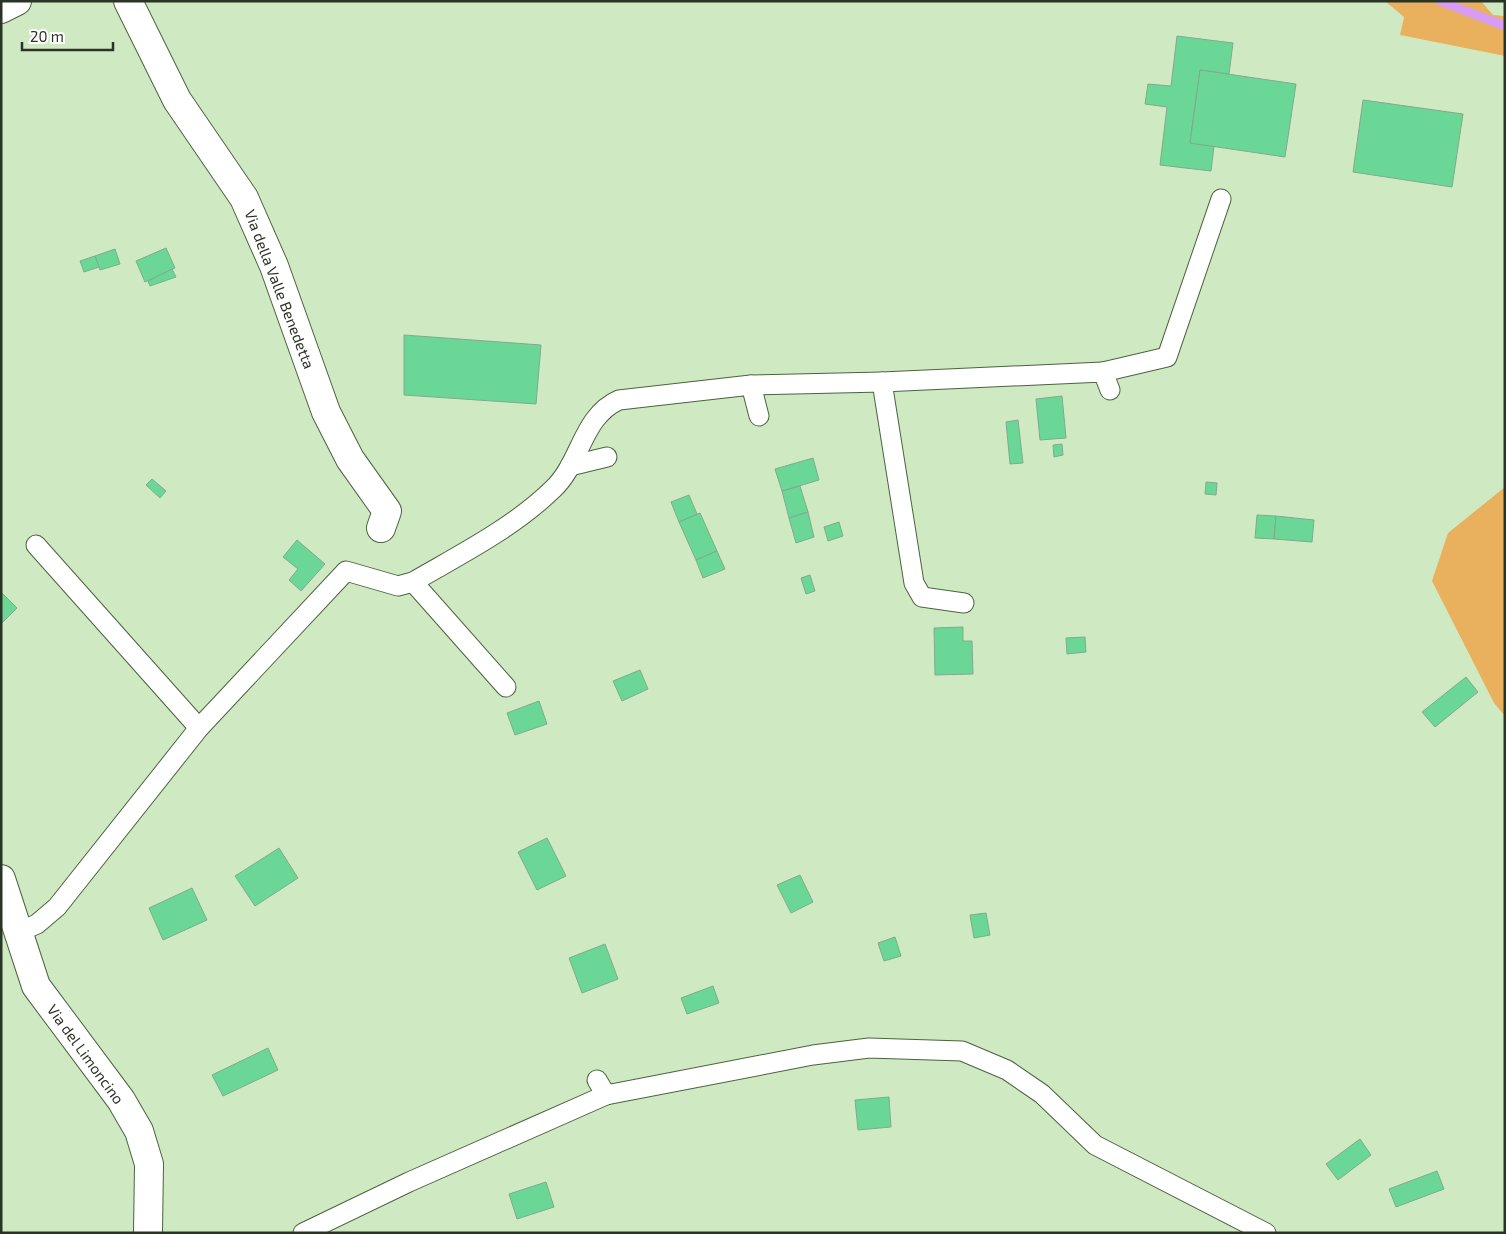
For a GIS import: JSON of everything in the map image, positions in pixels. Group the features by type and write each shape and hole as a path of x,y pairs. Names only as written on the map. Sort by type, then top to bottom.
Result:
{"street":[{"path":"1,9 17,1"},
{"name":"Via della Valle Benedetta","path":"128,1 177,100 244,198 274,266 326,412 350,459 387,511 381,528"},
{"name":"Via del Limoncino","path":"1,879 36,986 121,1100 139,1131 149,1164 148,1233"}],"lane":[{"path":"18,932 37,924 57,907 199,728 346,571 398,586 413,582 520,518 554,488 570,466 595,418 607,405 619,400 750,385 882,382 1102,372 1167,357 1221,199"},
{"path":"1102,372 1110,390"},
{"path":"882,382 914,583 922,597 964,603"},
{"path":"750,385 759,416"},
{"path":"570,466 607,457"},
{"path":"36,545 199,728"},
{"path":"413,582 506,687"},
{"path":"302,1233 409,1182 613,1093 813,1055 869,1048 962,1052 1007,1070 1042,1094 1095,1145 1266,1233"}],"shaded area":[{"path":"1385,1 1481,1 1493,15 1505,16 1505,56 1400,35 1404,17"},
{"path":"1505,487 1505,716 1494,703 1432,581 1448,533"}],"building":[{"path":"1177,36 1233,43 1229,74 1200,70 1190,143 1214,146 1211,171 1160,165 1167,107 1145,104 1148,84 1171,86"},
{"path":"1200,70 1296,84 1285,157 1190,143"},
{"path":"1363,100 1463,114 1452,187 1353,172"},
{"path":"166,248 175,268 145,282 136,261"},
{"path":"115,249 120,264 100,270 95,256"},
{"path":"95,256 99,267 84,272 80,261"},
{"path":"172,269 176,277 150,286 148,281"},
{"path":"404,335 541,345 536,404 404,395"},
{"path":"1062,396 1066,438 1040,440 1036,399"},
{"path":"1018,420 1023,463 1010,464 1006,422"},
{"path":"1062,444 1063,455 1054,457 1053,445"},
{"path":"813,458 819,480 782,491 775,469"},
{"path":"152,479 166,491 160,498 146,485"},
{"path":"1206,482 1217,483 1216,495 1205,494"},
{"path":"800,486 808,512 789,518 782,491"},
{"path":"689,495 697,514 679,522 671,502"},
{"path":"808,512 814,537 796,543 789,518"},
{"path":"700,513 717,551 696,560 679,522"},
{"path":"1257,515 1276,516 1274,539 1255,538"},
{"path":"1276,516 1314,520 1312,542 1274,539"},
{"path":"839,522 843,536 828,541 824,527"},
{"path":"297,540 325,564 301,591 289,580 298,569 283,557"},
{"path":"717,551 725,569 703,578 696,560"},
{"path":"810,575 815,591 806,594 801,578"},
{"path":"1,592 17,608 1,624"},
{"path":"963,627 963,641 972,641 973,674 935,675 934,628"},
{"path":"1085,637 1086,652 1067,654 1066,638"},
{"path":"640,670 648,689 622,701 613,681"},
{"path":"1466,677 1478,692 1435,727 1422,712"},
{"path":"539,701 547,724 515,735 507,713"},
{"path":"547,838 566,876 537,890 518,852"},
{"path":"279,848 298,878 255,906 235,876"},
{"path":"800,875 813,902 791,913 777,885"},
{"path":"192,888 207,920 163,940 149,908"},
{"path":"986,913 990,935 974,938 970,915"},
{"path":"895,937 901,956 884,961 878,943"},
{"path":"605,944 618,979 582,993 569,958"},
{"path":"713,986 719,1003 687,1014 681,998"},
{"path":"268,1048 278,1070 223,1096 212,1075"},
{"path":"889,1097 891,1127 858,1130 855,1100"},
{"path":"1360,1139 1371,1155 1338,1180 1326,1164"},
{"path":"1437,1171 1444,1189 1396,1207 1389,1189"},
{"path":"546,1182 554,1207 517,1219 509,1194"}],"waterway":[{"path":"1440,1 1505,26"}]}
